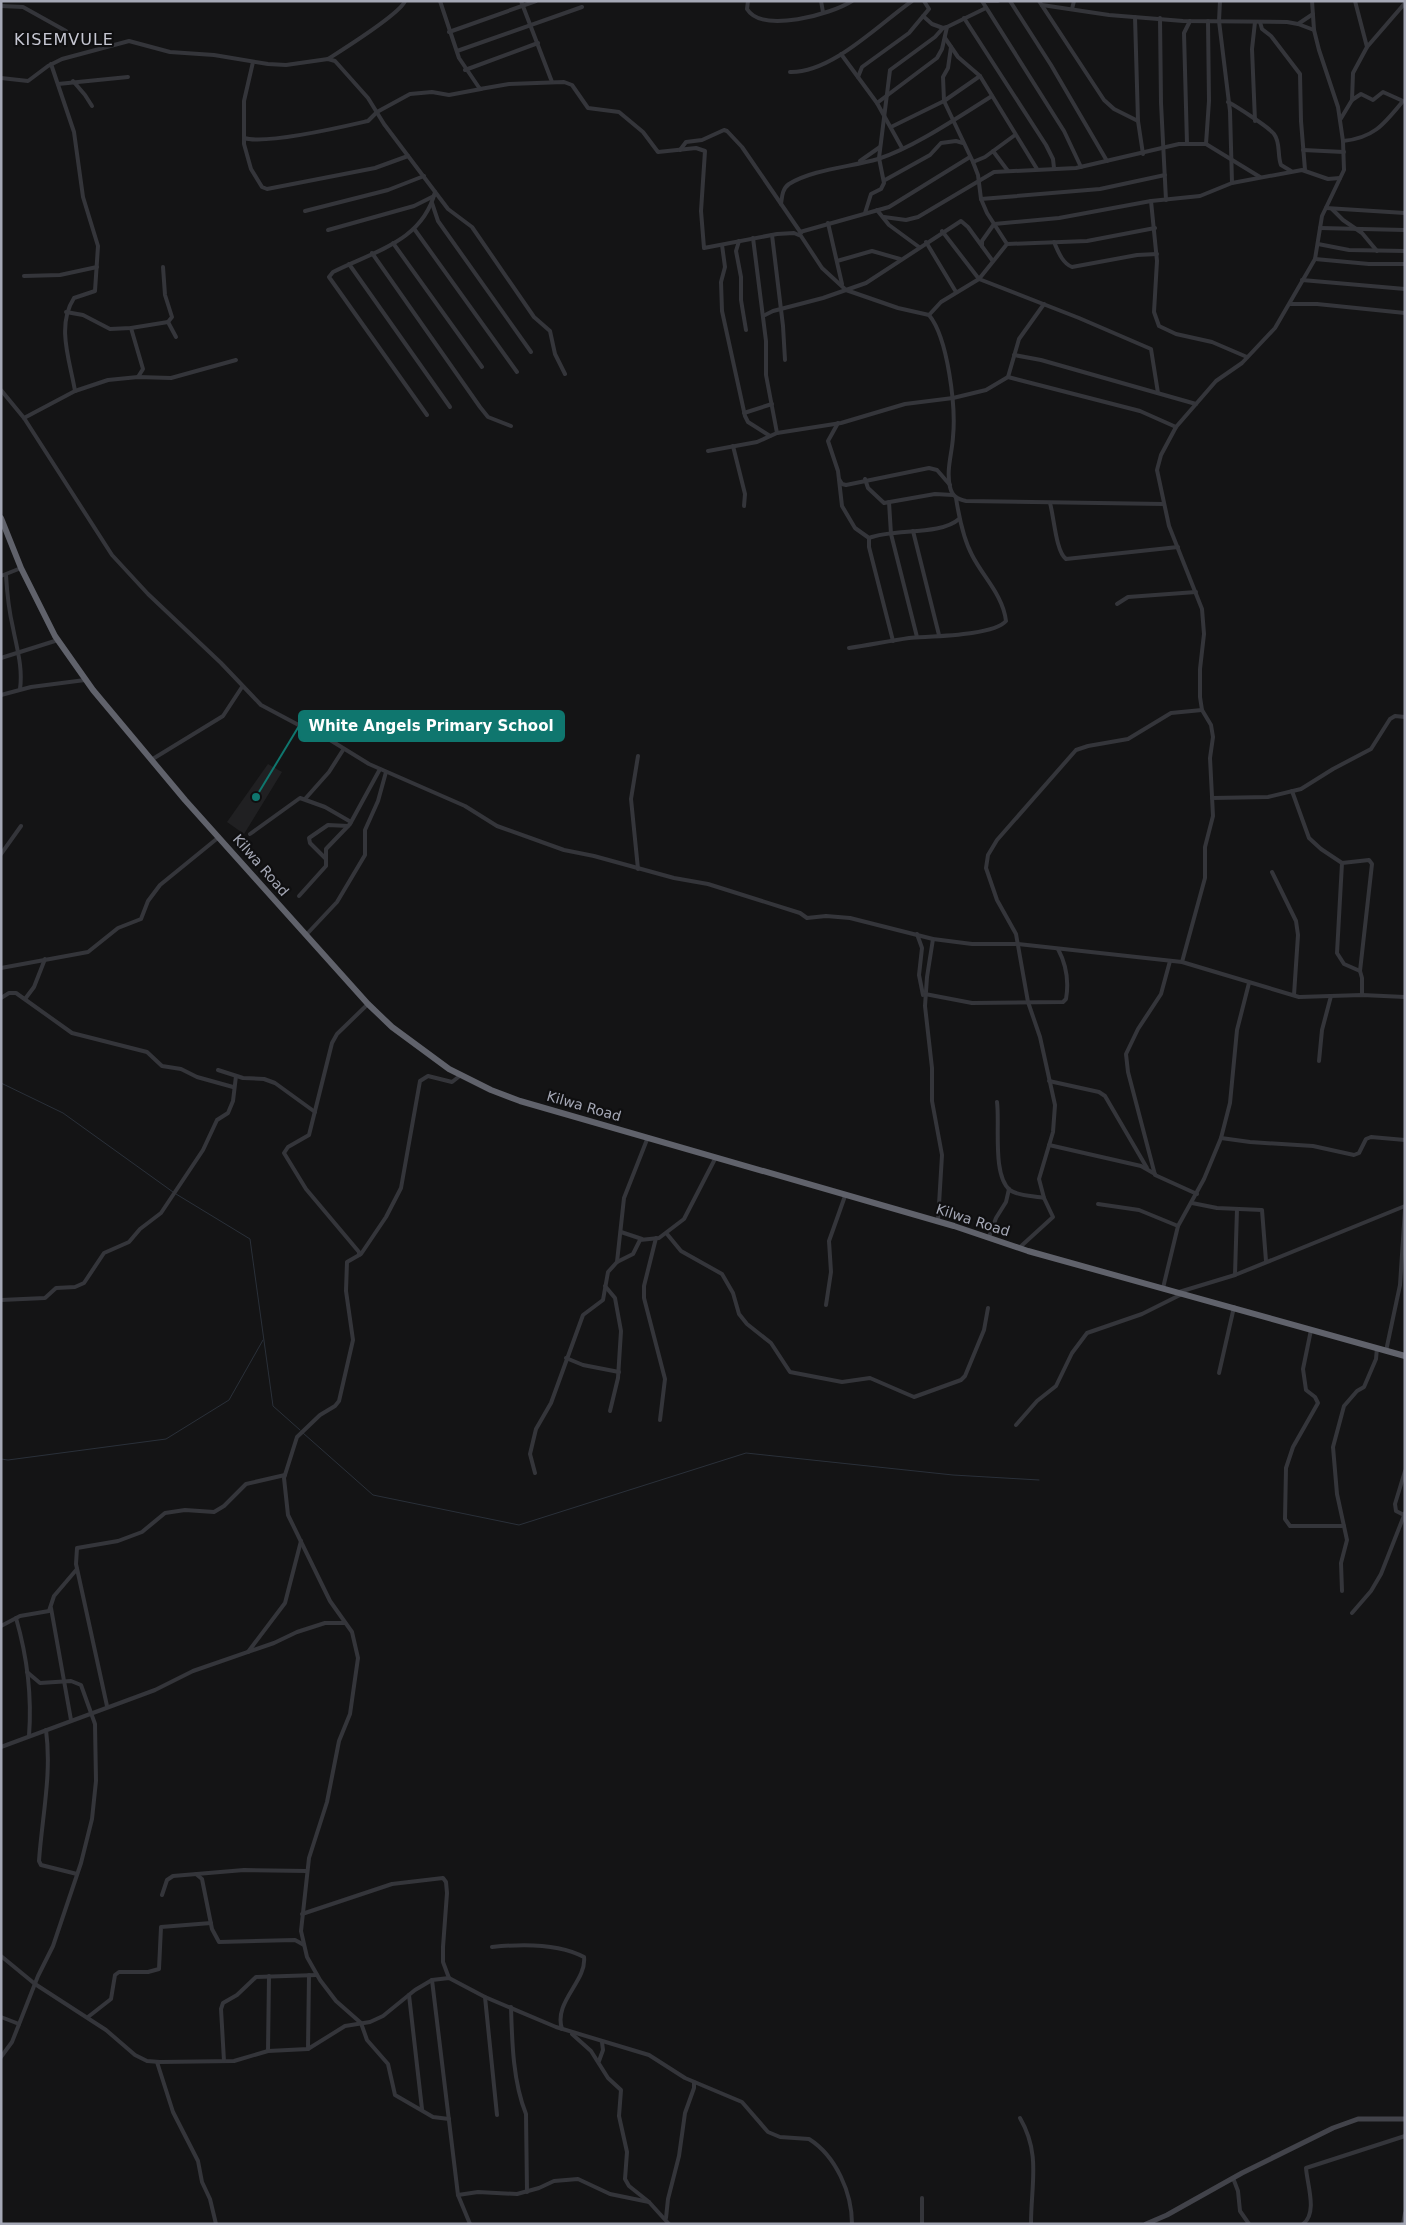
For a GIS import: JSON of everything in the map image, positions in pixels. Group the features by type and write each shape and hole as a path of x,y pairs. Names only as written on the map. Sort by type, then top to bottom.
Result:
{"highway":[{"name":"Kilwa Road","path":"1,518 21,568 58,640 85,680 219,837 368,1004 421,1050 461,1075 520,1101 990,1237 1019,1248 1405,1356"}],"street":[{"path":"440,1 456,51 466,70 481,89"},
{"path":"521,1 552,82"},
{"path":"449,32 536,1"},
{"path":"748,1 746,6 749,12 762,20 798,19 852,1"},
{"path":"821,1 823,12"},
{"path":"790,72 814,69 841,54 888,22 912,1"},
{"path":"858,78 862,67 909,33 929,10 924,1"},
{"path":"982,1 1064,131 1081,167"},
{"path":"986,1 998,1"},
{"path":"1010,1 1051,65 1107,162"},
{"path":"1072,9 1074,1"},
{"path":"1220,1 1219,21 1228,102 1232,183"},
{"path":"1182,962 1206,878 1205,847 1212,816 1210,758 1213,737 1212,725 1202,710 1199,684 1204,619 1164,504 1157,466 1176,427 1216,381 1237,367 1275,328 1315,259 1320,228 1326,208 1344,170 1344,152 1340,120 1314,30 1312,1"},
{"path":"1355,1 1367,47"},
{"path":"1,78 28,81 51,64 129,41 170,52 214,55 253,62 286,64 328,59 382,22 405,2"},
{"path":"1041,3 1135,17 1190,21 1298,24 1314,30"},
{"path":"1041,3 1104,100 1114,109 1138,121"},
{"path":"1352,100 1353,73 1367,47 1405,3"},
{"path":"1,6 20,6 66,31"},
{"path":"456,51 582,7"},
{"path":"865,213 868,197 881,189 884,180 879,158 883,114 892,68 935,37 945,27 986,8"},
{"path":"1298,24 1313,14"},
{"path":"923,16 932,24 945,27"},
{"path":"1135,17 1138,121 1143,154"},
{"path":"964,18 1046,145 1054,168"},
{"path":"1160,18 1161,103 1165,148 1166,200"},
{"path":"1206,144 1209,101 1208,20"},
{"path":"1187,144 1184,33 1190,21"},
{"path":"1255,121 1252,48 1258,22"},
{"path":"1258,22 1300,74 1305,170"},
{"path":"877,103 937,58 945,38 945,27"},
{"path":"945,38 958,58 980,76 1037,169"},
{"path":"466,70 538,43"},
{"path":"951,47 948,68 943,77 944,101 973,162 986,214 1007,244"},
{"path":"841,54 877,103 902,148"},
{"path":"328,59 339,64 377,112 435,194 448,209 472,226 534,317 550,331 555,354 565,374"},
{"path":"253,62 244,100 244,138 251,169 261,186 265,189 375,168 408,156"},
{"path":"51,64 74,132 83,197 98,246 95,291 74,298 66,312 65,335 75,391"},
{"path":"891,127 944,101 980,76"},
{"path":"58,84 128,77"},
{"path":"73,81 92,106"},
{"path":"244,138 253,140 282,138 349,126 370,120 377,112 410,94 432,92 449,95 509,84 564,82 571,84 588,108 619,112 643,132 658,152 696,148 705,152 701,211 703,246 707,249 772,234 801,234 828,223 889,207 970,157"},
{"path":"1340,120 1352,100 1361,94 1374,100 1384,92 1403,101 1374,133 1355,140 1343,141"},
{"path":"781,204 785,188 793,182 879,158 954,120 992,96"},
{"path":"1228,102 1244,110 1255,121 1274,134 1279,149 1281,165 1291,172"},
{"path":"680,150 686,142 702,140 724,130 742,147 822,268 846,290 898,308 929,315"},
{"path":"973,162 993,151 1016,134"},
{"path":"884,180 930,155 941,143 956,141 963,143"},
{"path":"884,217 906,220 918,217 994,172 1081,167 1187,144 1206,144 1260,177"},
{"path":"859,163 880,147"},
{"path":"1303,150 1344,152"},
{"path":"993,151 1008,170"},
{"path":"982,246 982,241 994,224 1059,218 1152,201 1200,196 1232,183 1305,170 1328,179 1340,178"},
{"path":"305,211 388,190 424,176"},
{"path":"981,199 1100,189 1165,176"},
{"path":"427,415 330,278 333,272 393,243 415,230 432,203 435,194"},
{"path":"328,230 414,206 435,194"},
{"path":"1152,201 1157,254 1154,312 1158,326 1176,334 1212,342 1247,357"},
{"path":"432,203 438,221 531,352"},
{"path":"1326,208 1405,213"},
{"path":"1332,209 1343,220 1358,230 1377,251"},
{"path":"877,210 889,225 897,229 901,236 919,246"},
{"path":"763,316 866,283 919,246 961,221 968,227 992,260"},
{"path":"828,223 842,285"},
{"path":"929,315 941,302 979,279 992,260 1007,244 1087,241 1155,228"},
{"path":"1320,228 1405,230"},
{"path":"415,230 516,372"},
{"path":"942,231 979,279 1151,349 1158,393"},
{"path":"772,234 784,360"},
{"path":"753,238 767,352 766,375 777,433"},
{"path":"739,241 736,251 741,277 741,300 746,330"},
{"path":"926,242 956,292"},
{"path":"1054,242 1060,256 1067,265 1072,267 1137,255 1157,254"},
{"path":"393,243 482,367"},
{"path":"1318,244 1341,250 1405,250"},
{"path":"722,245 725,267 721,282 722,311 744,413 748,422 770,436"},
{"path":"838,261 872,251 900,259"},
{"path":"372,253 480,407 488,416 511,426"},
{"path":"1315,259 1369,264 1405,264"},
{"path":"349,264 450,407"},
{"path":"24,276 60,275 97,267"},
{"path":"66,312 83,315 107,328 131,328 168,322 172,317 165,295 164,267"},
{"path":"1302,280 1405,290"},
{"path":"708,451 757,442 777,433 838,423 905,404 953,398 986,390 1008,377 1019,339 1044,304"},
{"path":"1290,304 1317,304 1405,312"},
{"path":"929,315 942,343 953,398 950,485"},
{"path":"168,322 176,337"},
{"path":"131,328 143,369 138,377"},
{"path":"1014,355 1196,404"},
{"path":"24,418 75,391 108,380 138,377 171,378 236,360"},
{"path":"1008,377 1140,411 1176,427"},
{"path":"1,390 24,418 112,555 148,594 221,663 260,705 308,730 317,732 343,750 386,772 450,798 497,826 564,850 708,884 800,913 806,918 826,916 851,919 933,939 972,944 1018,944 1182,962 1294,995 1405,997"},
{"path":"744,413 772,404"},
{"path":"838,423 828,441 838,471 842,506 855,528 869,538 893,641"},
{"path":"733,446 745,494 744,506"},
{"path":"838,478 844,485 929,468 937,470 950,485 972,554 1000,601 1006,621 999,626 985,630 849,648"},
{"path":"866,480 868,488 880,502 935,494 966,501 1164,504"},
{"path":"889,502 891,534 917,638"},
{"path":"1050,503 1059,547 1062,556 1066,559 1178,547"},
{"path":"869,538 951,525 960,519"},
{"path":"913,531 939,635"},
{"path":"20,689 22,679 19,652 2,575 21,568"},
{"path":"1117,604 1124,598 1196,592"},
{"path":"1,658 58,640"},
{"path":"1,695 20,689 85,680"},
{"path":"152,760 223,716 242,687"},
{"path":"1019,1248 1052,1219 1052,1214 1044,1198 1039,1179 1049,1145 1055,1114 1040,1037 1028,1002 1018,944 1013,925 997,900 986,868 988,854 997,840 1076,750 1128,739 1171,714 1202,710"},
{"path":"1212,798 1268,797 1312,784 1333,769 1371,748 1390,719 1395,716 1405,717"},
{"path":"305,799 329,772 343,750"},
{"path":"638,756 631,799 638,868"},
{"path":"299,896 326,866 326,849 350,824 380,769"},
{"path":"306,935 338,902 365,855 365,830 378,801 386,772"},
{"path":"1292,791 1309,838 1342,863 1369,860 1372,864 1360,971 1362,995"},
{"path":"250,834 296,800 305,799 350,824"},
{"path":"326,859 310,843 309,838 320,828 328,825 350,824"},
{"path":"1,854 21,826"},
{"path":"1,968 88,952 105,941 118,928 140,919 157,888 219,837"},
{"path":"1342,863 1337,953 1344,964 1360,971"},
{"path":"1272,872 1296,921 1298,935 1294,995"},
{"path":"917,934 922,948 919,974 932,1068 932,1101 942,1155 938,1222"},
{"path":"926,1021 925,994 933,939"},
{"path":"925,994 972,1003 1059,1002 1066,998 1064,963 1058,949"},
{"path":"25,999 34,986 45,959"},
{"path":"1155,1175 1129,1080 1126,1054 1138,1029 1161,994 1170,961"},
{"path":"1163,1288 1178,1226 1197,1194 1221,1138 1230,1103 1237,1030 1250,983"},
{"path":"1,998 11,992 16,993 72,1033 147,1052 162,1066 180,1068 197,1077 233,1087"},
{"path":"1319,1061 1322,1030 1331,996"},
{"path":"359,1255 359,1252 306,1190 284,1152 288,1147 309,1135 332,1043 337,1034 368,1004"},
{"path":"218,1070 236,1076 275,1083 315,1112"},
{"path":"449,2119 432,2116 395,2095 388,2064 367,2040 361,2023 336,2001 306,1956 302,1914 307,1871 328,1797 339,1741 350,1714 353,1680 357,1667 356,1644 345,1622 318,1579 287,1510 285,1475 298,1437 320,1415 335,1406 339,1401 353,1340 346,1291 347,1262 359,1255 386,1217 401,1188 421,1079 428,1076 450,1082 461,1075"},
{"path":"1,1300 45,1298 56,1288 80,1285 89,1277 104,1253 129,1242 140,1229 161,1213 203,1150 217,1120 228,1113 233,1101 233,1087 236,1076"},
{"path":"1049,1082 1099,1092 1105,1096 1147,1168 1155,1175 1197,1194"},
{"path":"990,1237 996,1218 1006,1202 1009,1189 999,1163 997,1102"},
{"path":"618,1262 624,1198 648,1137"},
{"path":"1221,1138 1313,1146 1354,1155 1359,1153 1366,1139 1371,1137 1405,1140"},
{"path":"1049,1145 1147,1168"},
{"path":"621,1232 642,1239 656,1238 667,1234 684,1219 716,1157"},
{"path":"1009,1189 1044,1198"},
{"path":"826,1305 831,1272 829,1241 845,1196"},
{"path":"1192,1202 1217,1208 1259,1208 1264,1213 1266,1262"},
{"path":"1098,1204 1139,1210 1178,1226"},
{"path":"1016,1425 1037,1401 1056,1386 1080,1339 1087,1333 1142,1314 1181,1292 1235,1275 1405,1208 1403,1277 1386,1351"},
{"path":"1235,1275 1237,1209"},
{"path":"667,1234 681,1252 723,1276 733,1293 739,1314 747,1324 771,1343 787,1369 796,1375 811,1375 842,1382 870,1378 888,1387 894,1387 910,1396 925,1394 961,1380 965,1376 984,1330 988,1308"},
{"path":"656,1238 644,1286 644,1298 665,1379 660,1420"},
{"path":"535,1473 530,1454 533,1440 551,1402 582,1315 586,1310 601,1302 608,1272 618,1262 633,1254 642,1239"},
{"path":"605,1286 615,1298 621,1328 619,1372 610,1411"},
{"path":"1219,1373 1234,1308"},
{"path":"1310,1330 1304,1369 1306,1390 1315,1397 1318,1403 1293,1446 1286,1468 1285,1519 1290,1526 1344,1526"},
{"path":"1342,1591 1341,1563 1347,1540 1337,1494 1333,1447 1344,1406 1357,1391 1364,1387 1376,1359 1377,1348"},
{"path":"566,1358 583,1365 619,1372"},
{"path":"1352,1613 1371,1591 1381,1574 1404,1514 1396,1511 1395,1507 1405,1471"},
{"path":"107,1706 77,1569 75,1557 77,1548 118,1541 142,1532 165,1513 185,1510 214,1512 224,1506 246,1484 285,1475"},
{"path":"248,1652 284,1603 301,1541"},
{"path":"71,1720 51,1608 54,1596 77,1569"},
{"path":"1,1626 16,1618 47,1612 51,1608"},
{"path":"16,1618 25,1652 31,1715 29,1736"},
{"path":"1,1747 107,1706 155,1690 193,1671 309,1628 331,1622 345,1622"},
{"path":"1,2058 9,2047 53,1946 77,1874 95,1800 95,1724 82,1685 76,1681 40,1683 27,1672"},
{"path":"46,1730 49,1774 39,1861 45,1866 77,1874"},
{"path":"162,1895 163,1885 169,1878 244,1870 307,1871"},
{"path":"196,1874 202,1879 215,1938 221,1943 295,1940 304,1945"},
{"path":"302,1914 392,1884 442,1878 446,1882 447,1893 444,1962 449,1978"},
{"path":"88,2017 109,2002 115,1975 119,1972 148,1972 159,1969 161,1928 211,1923"},
{"path":"492,1947 534,1946 584,1957 582,1968 560,2014 562,2029"},
{"path":"1,1956 35,1984 88,2017 135,2054 147,2061 157,2062 224,2061 248,2058 268,2051 308,2049 344,2026 383,2016 409,1994 432,1980 449,1978 485,1997 571,2033 650,2055 694,2082 742,2102 751,2111 761,2127 773,2135 806,2138 813,2141 840,2173 851,2205 852,2224"},
{"path":"308,2049 309,1975"},
{"path":"224,2061 223,2004 237,1995 252,1979 269,1976 318,1975"},
{"path":"268,2051 269,1976"},
{"path":"432,1980 458,2195 470,2224"},
{"path":"409,1994 422,2109"},
{"path":"485,1997 497,2115"},
{"path":"511,2007 517,2080 521,2103 526,2114 527,2192"},
{"path":"1,2017 19,2024"},
{"path":"571,2033 587,2047 608,2078 622,2092 618,2112 626,2145 626,2182 650,2202 668,2222"},
{"path":"598,2061 603,2050 602,2042"},
{"path":"157,2062 173,2112 198,2161 202,2182 210,2200 216,2224"},
{"path":"668,2222 668,2198 679,2156 685,2113 693,2092 694,2082"},
{"path":"1020,2118 1028,2131 1033,2151 1031,2224"},
{"path":"1150,2223 1320,2134 1358,2119 1405,2119"},
{"path":"1303,2224 1308,2222 1311,2210 1306,2168 1405,2136"},
{"path":"1233,2178 1238,2191 1240,2211 1249,2224"},
{"path":"458,2195 478,2192 504,2195 527,2192 554,2181 574,2179 582,2180 610,2194 650,2202"},
{"path":"922,2198 922,2224"},
{"path":"1404,2224 1405,2213"}],"shaded area":[{"path":"268,764 282,772 244,834 227,822"}],"waterway":[{"path":"1,1083 63,1113 173,1192"},
{"path":"176,1194 250,1239 273,1406 300,1430"},
{"path":"1,1459 8,1460 166,1439 229,1400 263,1340"},
{"path":"303,1433 373,1495 519,1525 746,1453 953,1475 1039,1480"}],"place":[{"name":"White Angels Primary School","path":"256,797"}],"district":[{"name":"KISEMVULE","path":"64,39"}]}
